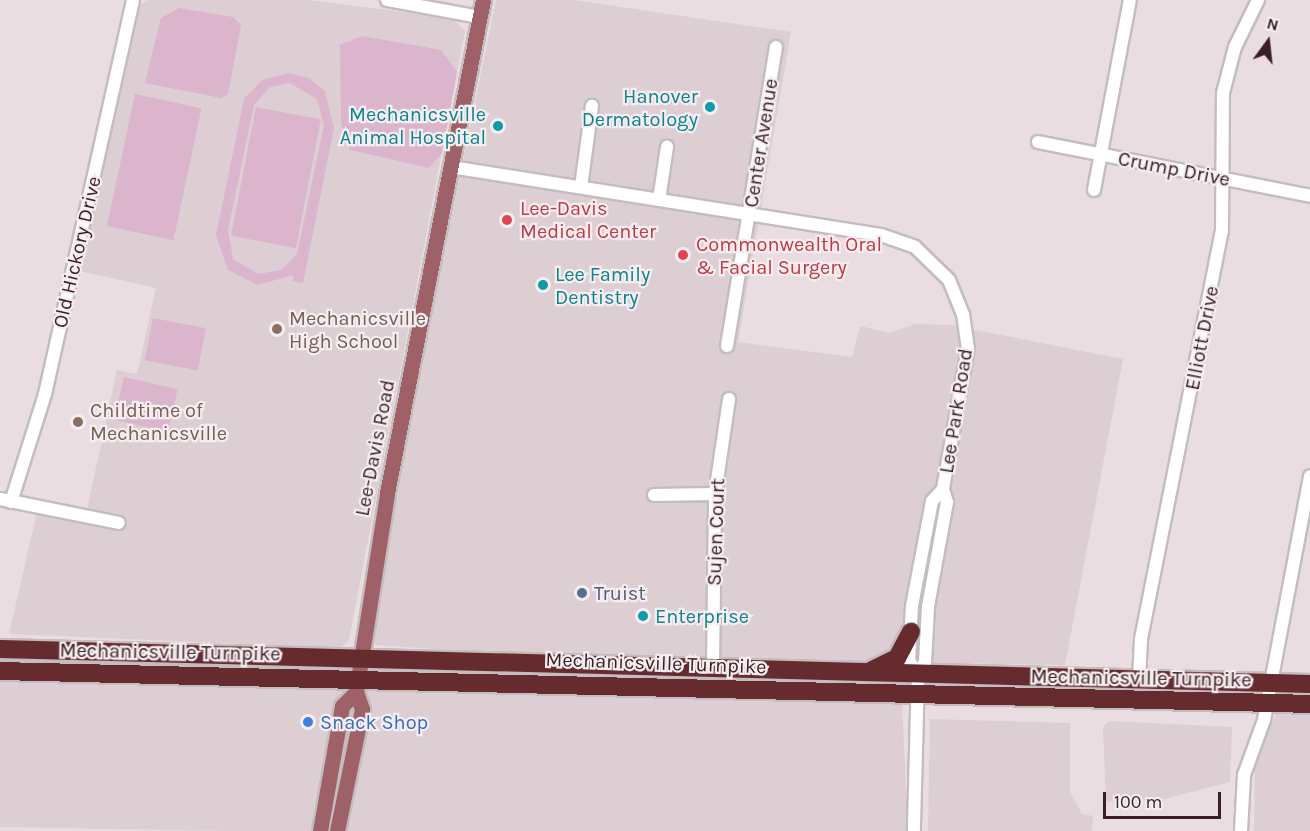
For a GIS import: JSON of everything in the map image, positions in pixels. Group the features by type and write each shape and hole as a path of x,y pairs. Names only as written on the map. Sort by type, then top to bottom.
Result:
{"highway":[{"path":"864,672 897,658 911,632"},
{"name":"Mechanicsville Turnpike","path":"0,649 713,666 918,674 1310,684"},
{"name":"Mechanicsville Turnpike","path":"0,671 357,685 917,694 1310,704"}],"main road":[{"name":"Lee-Davis Road","path":"335,831 362,709 357,685 360,658 483,0"},
{"name":"Lee-Davis Road","path":"320,831 342,706 357,685"},
{"path":"330,783 335,831"}],"street":[{"name":"Old Hickory Drive","path":"119,523 6,500 45,394 133,0"},
{"path":"387,0 480,16"},
{"path":"1094,190 1130,0"},
{"name":"Elliott Drive","path":"1139,679 1142,639 1216,272 1225,178 1221,118 1225,78 1258,0"},
{"name":"Center Avenue","path":"727,346 776,46"},
{"path":"581,187 591,106"},
{"name":"Crump Drive","path":"1038,141 1310,196"},
{"path":"659,200 667,147"},
{"name":"Lee Park Road","path":"451,167 894,238 924,254 944,273 963,314 968,348 943,489 947,502 928,607 925,662 918,674 909,661 911,632 932,501 943,489"},
{"name":"Sujen Court","path":"713,666 715,494 729,399"},
{"path":"1241,831 1244,775 1261,733 1310,476"},
{"path":"654,495 715,494"},
{"path":"914,831 918,674"}],"shaded area":[{"name":"Mechanicsville High School","path":"149,0 308,0 452,18 465,31 349,640 340,648 9,634 40,499 87,509 117,370 137,374 156,288 80,271 138,6"},
{"path":"496,0 574,0 791,32 738,342 852,357 860,326 890,333 915,324 950,325 1123,359 1065,665 542,656 376,645 370,633 395,492"},
{"path":"179,8 233,17 241,25 228,94 221,98 145,83 161,18"},
{"path":"362,36 441,50 457,72 442,153 429,168 350,150 341,124 340,45"},
{"path":"289,73 309,78 325,91 334,128 303,283 293,281 293,275 258,285 228,270 216,235 244,99 262,80","holes":["290,83 317,99 324,125 297,254 281,270 258,274 233,259 228,230 254,105 270,87"]},
{"path":"135,94 202,108 173,240 107,226"},
{"path":"256,107 321,120 296,248 231,236"},
{"path":"153,318 206,328 198,371 145,360"},
{"path":"124,377 178,389 168,432 114,420"},
{"path":"0,681 347,687 344,831 0,827"},
{"path":"367,690 902,703 908,831 334,831"},
{"path":"1276,714 1310,715 1310,831 1254,831 1255,762"},
{"path":"930,719 1070,723 1070,792 1082,814 1093,816 1092,831 928,831"},
{"path":"1109,721 1232,727 1230,782 1164,799 1106,802 1103,727"}],"place":[{"name":"Hanover Dermatology","path":"710,107"},
{"name":"Mechanicsville Animal Hospital","path":"498,126"},
{"name":"Lee-Davis Medical Center","path":"507,220"},
{"name":"Commonwealth Oral & Facial Surgery","path":"683,255"},
{"name":"Lee Family Dentistry","path":"543,285"},
{"name":"Mechanicsville High School","path":"277,329"},
{"name":"Childtime of Mechanicsville","path":"78,422"},
{"name":"Truist","path":"582,593"},
{"name":"Enterprise","path":"643,616"},
{"name":"Snack Shop","path":"308,722"}]}
